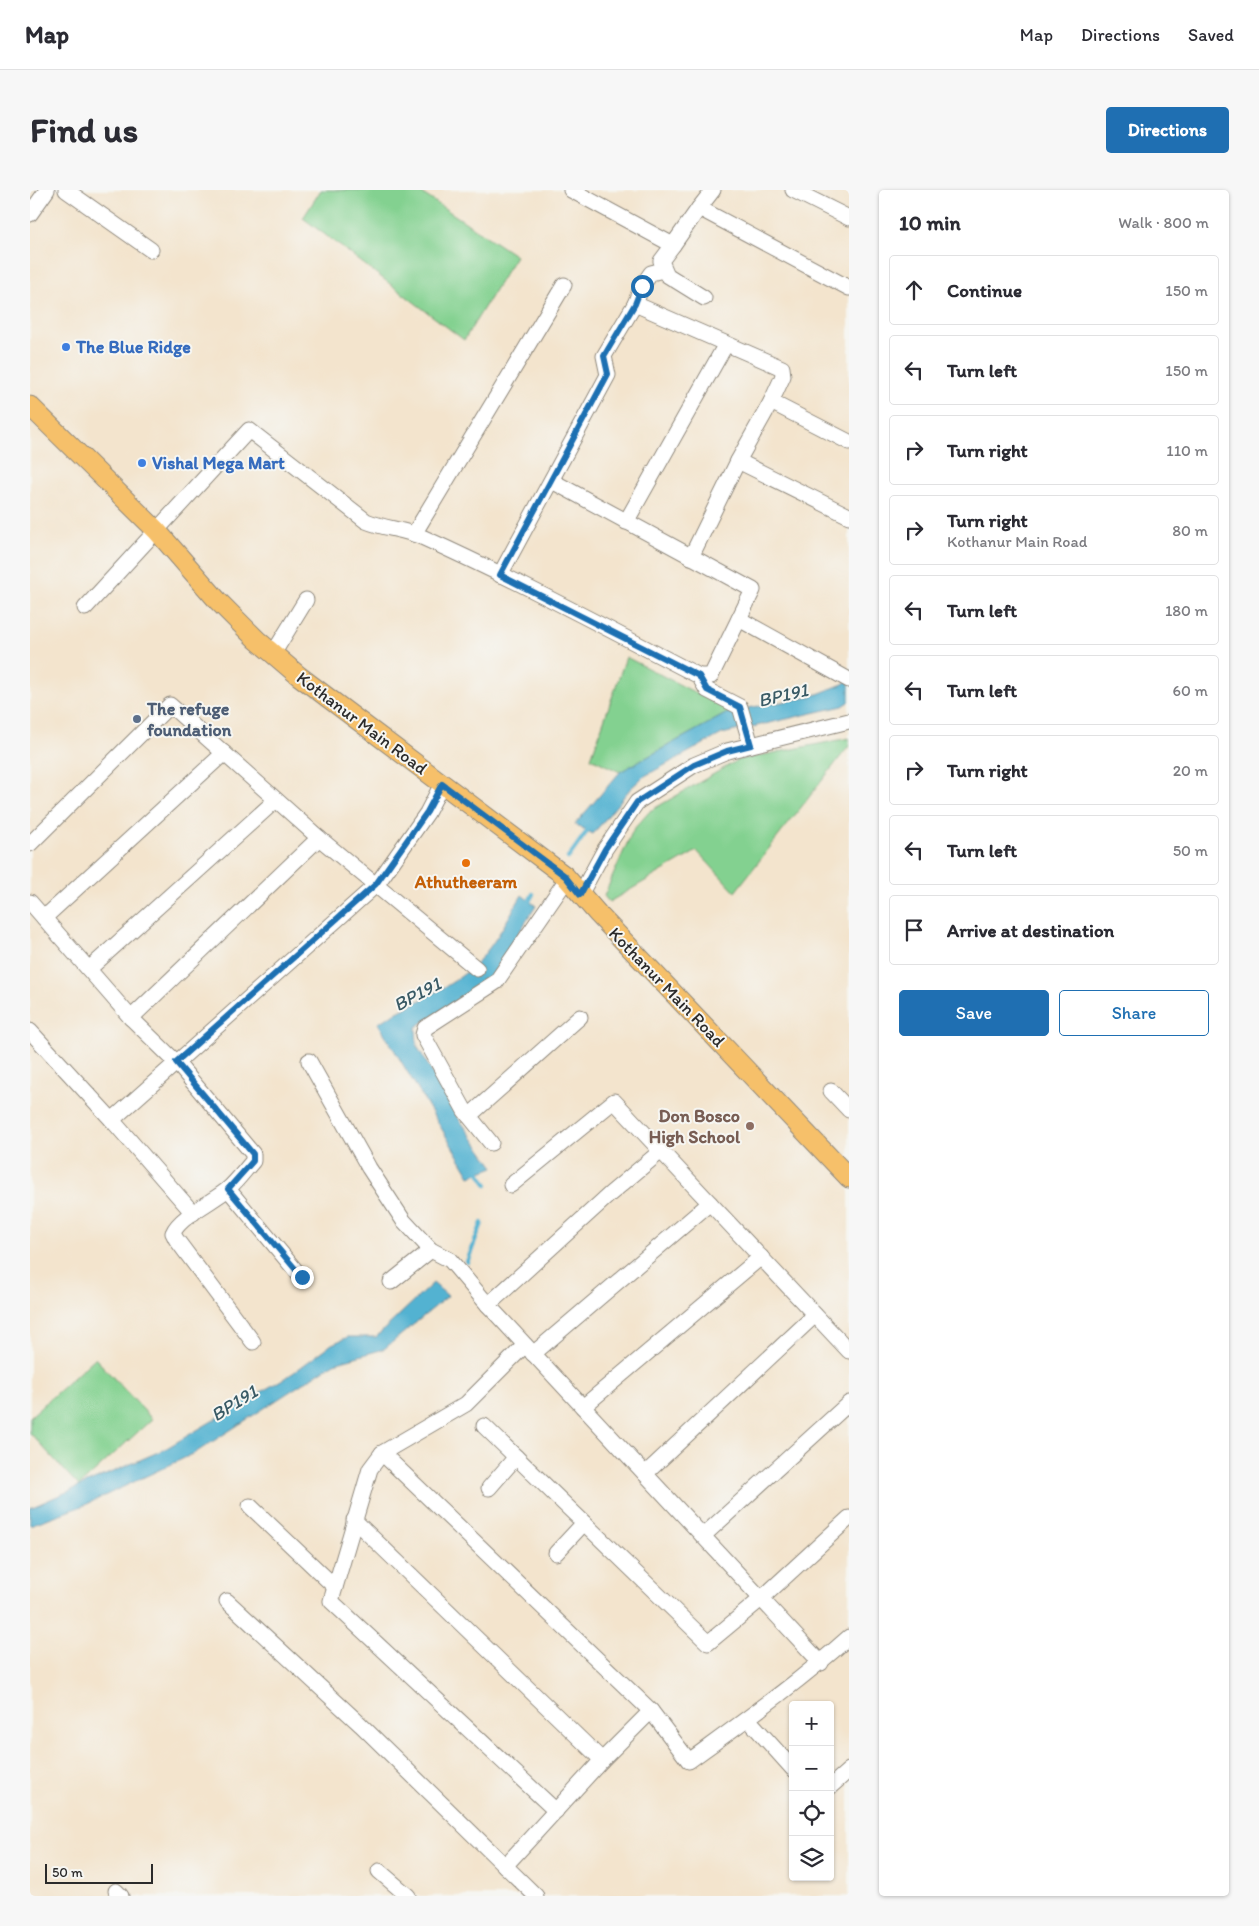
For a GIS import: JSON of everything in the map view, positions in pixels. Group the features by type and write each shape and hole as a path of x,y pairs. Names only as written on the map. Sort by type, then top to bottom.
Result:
{"main road":[{"name":"Kothanur Main Road","path":"30,406 157,530 218,601 273,654 307,682 567,879 580,895 849,1178"}],"street":[{"path":"30,214 47,190"},
{"path":"66,190 151,250"},
{"path":"571,190 673,245"},
{"path":"704,298 667,275 661,262 713,190"},
{"path":"793,190 849,218"},
{"path":"699,208 849,288"},
{"path":"500,575 608,374 604,356 635,304 642,286 650,273 664,270"},
{"path":"414,534 564,285"},
{"path":"635,304 782,368 783,376 771,402 738,461 691,557"},
{"path":"626,522 726,344"},
{"path":"771,402 849,442"},
{"path":"85,608 249,430 366,521 381,528 414,534 500,575 699,676 711,676 753,590 552,481"},
{"path":"738,461 849,516"},
{"path":"273,654 306,600"},
{"path":"739,619 849,680"},
{"path":"699,676 707,690 740,707 750,742"},
{"path":"30,844 170,705 319,838 477,969"},
{"path":"580,895 605,849 637,802 694,765 750,742 849,721"},
{"path":"44,918 224,753"},
{"path":"112,1120 376,884 427,812 442,784"},
{"path":"89,969 276,800"},
{"path":"131,1018 319,838"},
{"path":"492,1143 469,1116 423,1036 425,1028 496,982 567,879"},
{"path":"30,902 131,1018 176,1062 253,1154 253,1161 228,1189 193,1213 175,1228 173,1233 253,1342"},
{"path":"469,1116 580,1017"},
{"path":"30,1031 112,1120 193,1213"},
{"path":"309,1061 369,1168 403,1220 432,1250 450,1260 529,1350 821,1663"},
{"path":"831,1091 849,1110"},
{"path":"511,1185 614,1101 849,1350"},
{"path":"488,1305 610,1194 661,1151"},
{"path":"228,1189 302,1277"},
{"path":"556,1812 331,1600 370,1469 382,1453 466,1404 529,1350 710,1203"},
{"path":"391,1282 432,1250"},
{"path":"583,1408 760,1257"},
{"path":"645,1474 815,1314"},
{"path":"703,1536 849,1403"},
{"path":"484,1426 708,1643 761,1599 849,1518"},
{"path":"382,1453 651,1711 689,1761 821,1663 849,1637"},
{"path":"489,1488 516,1457"},
{"path":"250,1506 335,1587"},
{"path":"354,1520 602,1760"},
{"path":"556,1553 584,1523"},
{"path":"227,1601 361,1725 536,1896"},
{"path":"505,1866 602,1760 651,1711"},
{"path":"748,1719 789,1765"},
{"path":"834,1783 849,1770"},
{"path":"379,1870 408,1896"}],"green space":[{"path":"321,190 417,190 516,256 464,340 303,218"},
{"path":"626,657 731,711 620,772 591,758"},
{"path":"849,738 849,746 735,892 697,851 609,902 604,896 633,830 650,811 738,760"},
{"path":"95,1358 152,1419 79,1486 30,1433 30,1417"}],"water":[{"path":"849,679 849,702 843,706 722,734 643,777 630,789 593,834 575,824 620,772 731,711 810,697 843,684"},
{"path":"522,895 536,906 493,974 486,981 416,1027 417,1046 459,1119 494,1167 470,1176 378,1023 447,986 477,963 491,945"},
{"path":"433,1283 448,1296 384,1349 334,1363 195,1453 85,1505 30,1525 30,1508 165,1449 293,1373 332,1344 348,1337 376,1337"}],"waterway":[{"name":"BP191","path":"568,858 590,827"},
{"name":"BP191","path":"527,905 533,894"},
{"name":"BP191","path":"477,1169 487,1185"},
{"name":"BP191","path":"467,1262 482,1223"}],"place":[{"name":"The Blue Ridge","path":"66,347"},
{"name":"Vishal Mega Mart","path":"142,463"},
{"name":"The refuge foundation","path":"137,719"},
{"name":"Athutheeram","path":"466,863"},
{"name":"Don Bosco High School","path":"750,1126"}],"route":[{"path":"302,1277 228,1189 253,1161 253,1154 176,1062 376,884 427,812 442,784 565,876 580,895 605,849 637,802 694,765 727,751 751,745 740,707 707,690 699,676 500,575 608,374 604,356 635,304 642,286"}]}
